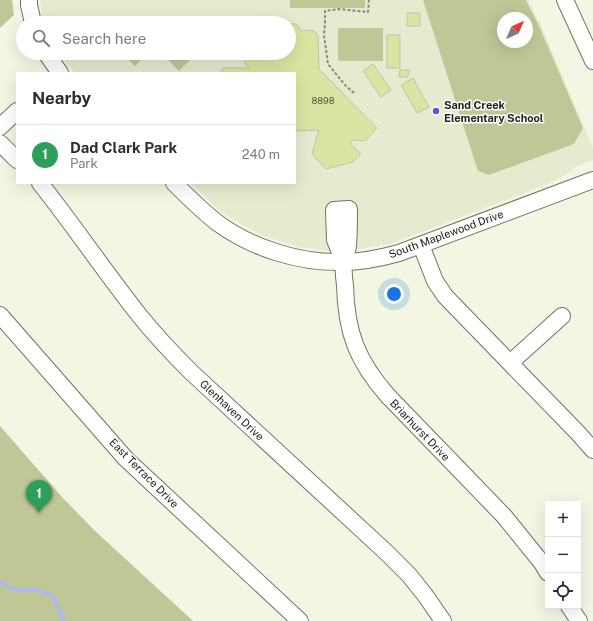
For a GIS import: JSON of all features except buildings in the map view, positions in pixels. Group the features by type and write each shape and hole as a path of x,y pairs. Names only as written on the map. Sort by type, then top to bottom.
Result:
{"street":[{"path":"29,0 31,16"},
{"path":"565,0 593,61"},
{"path":"50,60 58,72"},
{"path":"0,127 16,112"},
{"path":"0,143 16,159"},
{"name":"South Maplewood Drive","path":"175,184 214,220 241,238 294,257 316,261 344,262 362,261 386,256 420,245 593,180"},
{"name":"Glenhaven Drive","path":"41,184 140,316 162,341 191,372 387,553 425,595 442,621"},
{"path":"341,210 335,240 344,262"},
{"path":"420,245 435,281 445,296 593,450"},
{"name":"Briarhurst Drive","path":"344,262 345,301 350,328 359,355 367,369 377,384 388,396 504,516 545,568"},
{"name":"East Terrace Drive","path":"0,315 126,459 300,621"},
{"path":"510,363 562,316"},
{"path":"571,609 579,621"}],"path":[{"path":"354,93 345,85 328,64 324,35 325,11 339,9 368,12 369,0"}],"shaded area":[{"name":"Sand Creek Elementary School","path":"40,0 528,0 540,23 593,148 593,160 574,167 572,171 548,184 390,244 359,249 330,251 298,247 264,236 246,227 219,210 192,184 296,184 296,72 74,72 65,60 296,60 296,16 42,16"}],"green space":[{"path":"0,0 12,0 14,15 0,28"},
{"path":"290,0 365,0 365,8 290,8"},
{"path":"423,0 526,0 532,12 497,12 497,48 533,48 533,14 583,128 574,144 489,175 478,171"},
{"path":"338,28 383,28 383,61 338,61"},
{"path":"129,60 141,60 135,66"},
{"path":"168,60 190,60 179,71"},
{"path":"0,426 62,497 94,530 193,621 0,621"}],"waterway":[{"path":"0,582 16,590 38,590 54,597 64,621"}],"place":[{"name":"Sand Creek Elementary School","path":"436,111"},
{"name":"Dad Clark Park","path":"39,513"}]}
